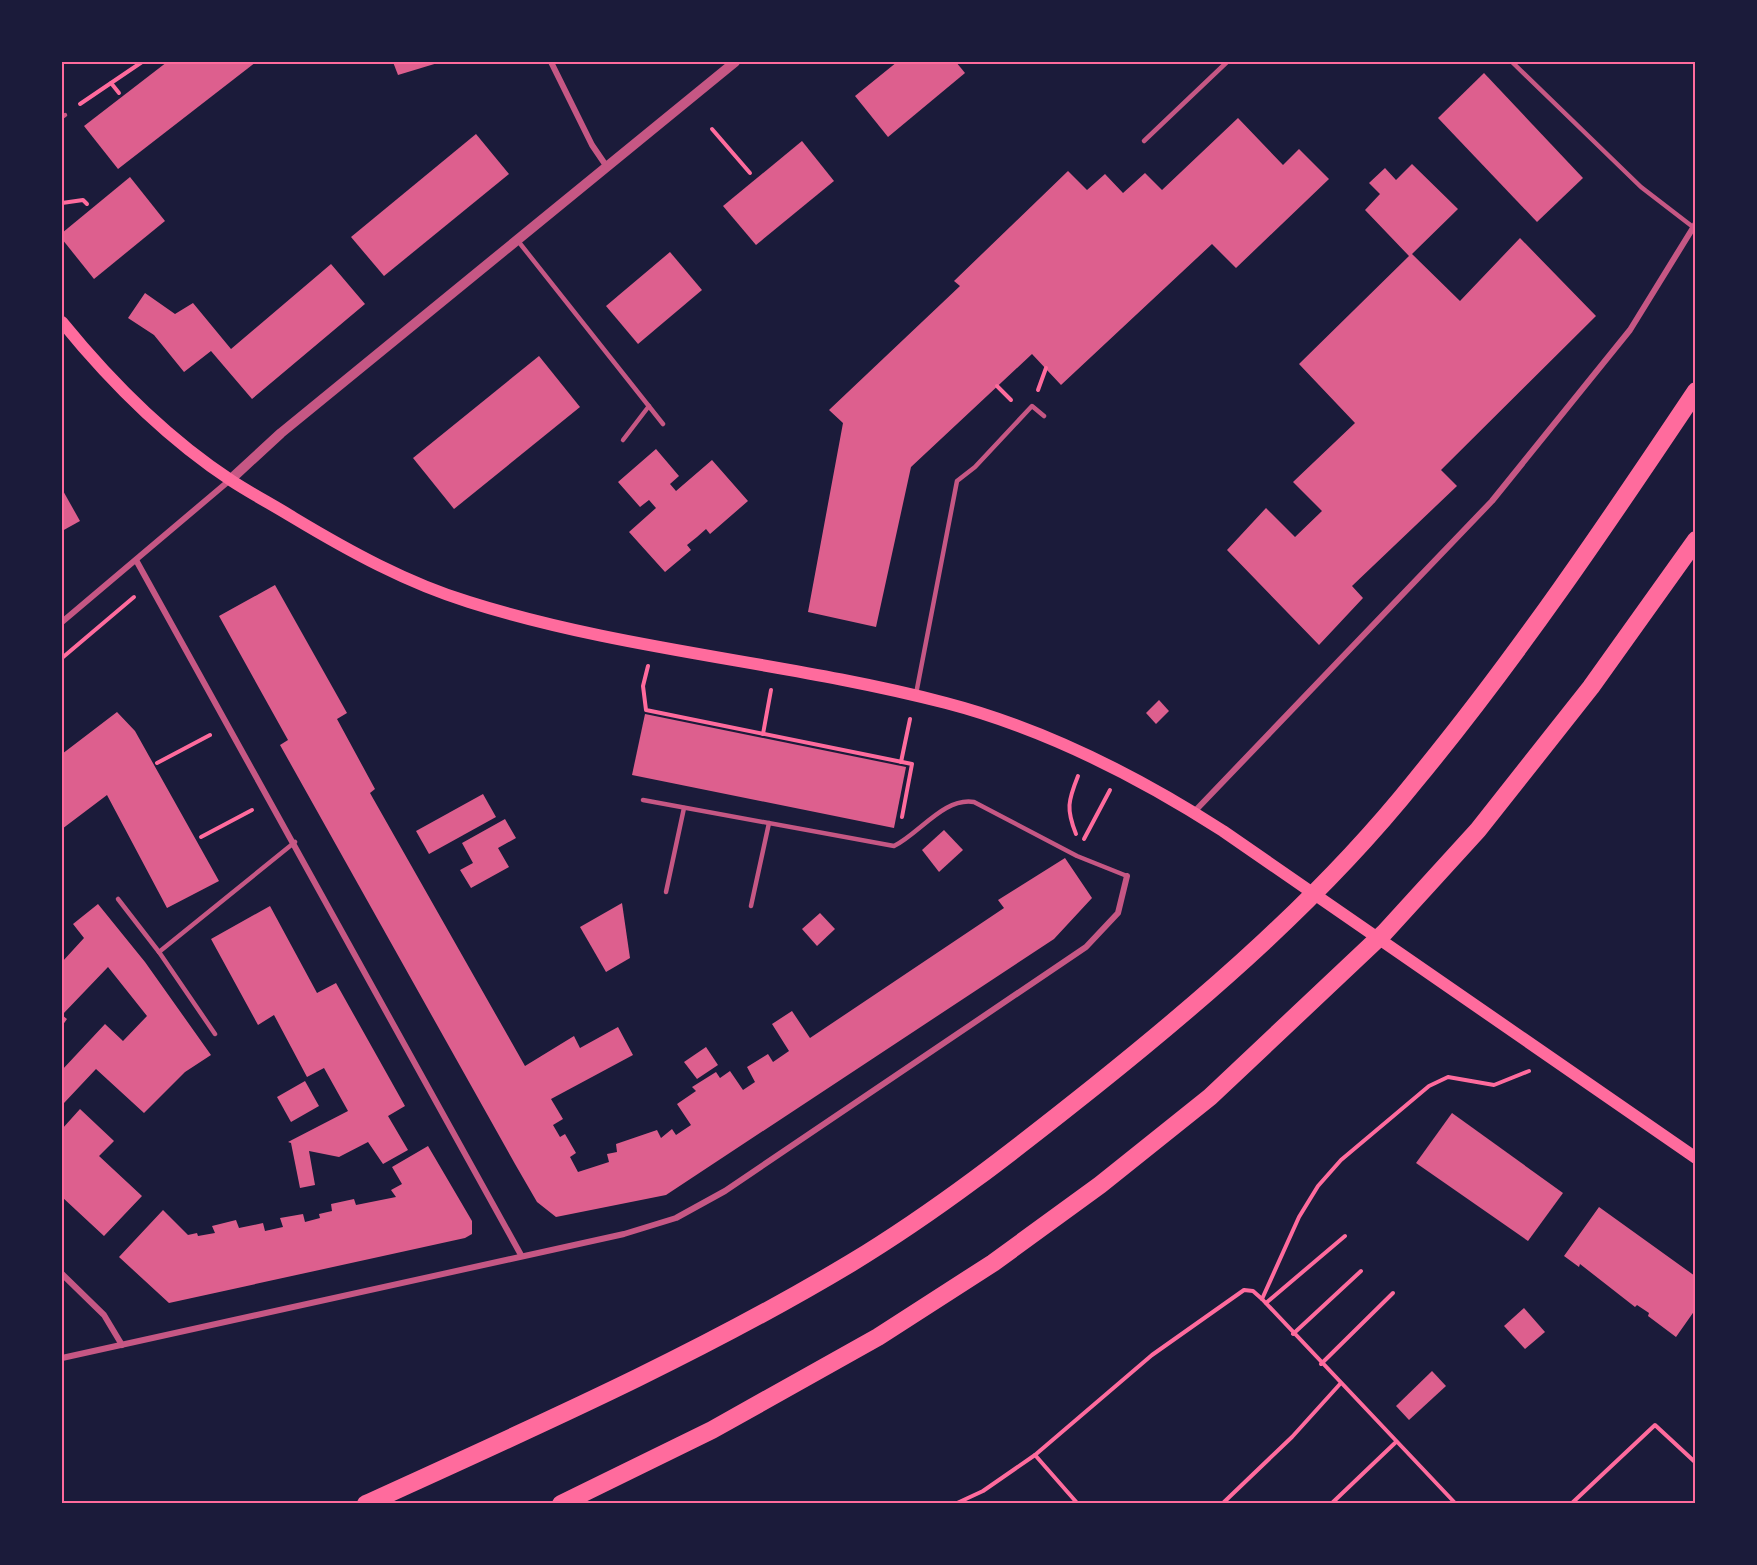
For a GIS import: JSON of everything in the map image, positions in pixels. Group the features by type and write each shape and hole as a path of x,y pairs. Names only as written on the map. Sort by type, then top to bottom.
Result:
{"highway":[{"path":"366,1503 567,1411 754,1318 852,1262 951,1198 1156,1036 1266,939 1341,865 1414,784 1523,644 1695,391"},
{"path":"561,1503 712,1430 878,1338 993,1263 1100,1185 1210,1097 1385,932 1478,830 1591,687 1695,540"}],"main road":[{"path":"62,322 138,404 176,438 230,480 350,551 400,576 467,602 550,625 856,681 945,702 1020,727 1120,772 1194,812 1695,1158"}],"street":[{"path":"551,62 592,145 607,167"},
{"path":"62,622 230,480 281,432 735,62"},
{"path":"1194,812 1491,501 1630,330 1694,225"},
{"path":"136,560 295,842 521,1255"},
{"path":"62,1358 624,1234 676,1218 725,1191 1086,947 1118,913 1127,876"},
{"path":"62,1274 104,1315 122,1345"}],"lane":[{"path":"1144,141 1227,62"},
{"path":"1512,62 1641,187 1694,225"},
{"path":"518,241 663,424"},
{"path":"623,440 649,406"},
{"path":"916,696 957,481 975,467 1032,406 1044,416"},
{"path":"643,800 894,846 907,840 952,803 963,800 974,802 1077,856 1127,876"},
{"path":"666,892 684,808"},
{"path":"751,906 769,823"},
{"path":"159,952 295,842"},
{"path":"118,899 159,952 215,1034"}],"path":[{"path":"63,116 141,62"},
{"path":"111,82 119,93"},
{"path":"712,129 750,173"},
{"path":"62,203 75,199 83,200 87,204"},
{"path":"62,658 151,583"},
{"path":"653,645 643,686 646,710 912,764 900,831 907,840"},
{"path":"901,762 916,696"},
{"path":"763,734 766,712"},
{"path":"157,763 229,724"},
{"path":"1083,840 1120,772"},
{"path":"201,837 271,799"},
{"path":"1068,800 1069,818 1077,837"},
{"path":"1264,1301 1299,1217 1318,1186 1341,1160 1429,1086 1448,1077 1494,1085 1555,1061"},
{"path":"1264,1301 1345,1236"},
{"path":"1293,1334 1361,1271"},
{"path":"955,1503 983,1491 1035,1455 1152,1356 1244,1290 1253,1291 1264,1301 1321,1364 1455,1503"},
{"path":"1321,1364 1393,1293"},
{"path":"1222,1503 1292,1437 1340,1384"},
{"path":"1571,1503 1655,1425 1695,1463"},
{"path":"1331,1503 1396,1442"},
{"path":"1035,1455 1078,1503"}],"building":[{"path":"167,62 256,62 118,169 84,126"},
{"path":"393,62 441,62 398,75"},
{"path":"897,62 956,62 965,73 888,137 855,96"},
{"path":"1484,73 1583,178 1537,222 1438,118"},
{"path":"1238,118 1283,165 1299,149 1329,179 1236,268 1212,244 1061,385 1032,354 911,467 876,627 808,612 843,423 829,410 960,286 954,281 1068,171 1087,190 1105,174 1123,193 1145,173 1162,190"},
{"path":"476,134 509,174 384,276 351,237"},
{"path":"802,141 834,181 756,245 723,206"},
{"path":"1412,164 1458,209 1412,254 1460,301 1520,238 1596,316 1441,470 1457,486 1352,586 1363,598 1319,645 1227,550 1266,508 1295,537 1322,511 1293,482 1355,423 1299,364 1409,256 1365,210 1380,194 1369,183 1385,168 1396,180"},
{"path":"130,177 165,221 94,279 62,239 62,233"},
{"path":"670,252 702,290 638,344 606,306"},
{"path":"331,264 365,304 252,399 211,351 184,372 154,335 128,318 145,293 175,314 193,303 231,349"},
{"path":"539,356 580,407 454,509 413,458"},
{"path":"656,449 679,476 670,484 676,491 712,460 748,501 710,534 706,529 687,545 691,550 665,572 629,532 656,508 649,500 640,507 618,482"},
{"path":"62,489 80,521 62,531"},
{"path":"275,585 347,713 337,719 375,789 370,793 525,1066 574,1036 580,1048 618,1027 633,1055 551,1099 563,1119 553,1125 560,1137 565,1134 576,1153 570,1157 578,1172 609,1162 607,1154 617,1152 616,1144 657,1130 661,1138 672,1129 676,1135 691,1125 677,1104 696,1091 692,1087 716,1072 720,1078 730,1071 743,1090 755,1082 747,1067 768,1054 773,1062 789,1051 772,1024 792,1011 810,1038 1004,908 998,900 1065,858 1092,898 1054,939 666,1195 556,1217 537,1202 280,745 288,740 219,616"},
{"path":"1159,700 1169,711 1156,724 1146,713"},
{"path":"117,712 135,731 219,881 167,908 107,795 62,829 62,754"},
{"path":"645,714 906,767 894,828 632,775"},
{"path":"483,794 496,817 429,854 416,831"},
{"path":"505,819 516,838 498,848 509,867 471,888 460,870 473,863 462,843"},
{"path":"944,830 963,850 939,872 922,850"},
{"path":"622,903 630,958 606,972 580,927"},
{"path":"98,904 145,962 211,1055 185,1072 144,1113 96,1069 64,1103 62,1100 62,1070 105,1024 123,1041 147,1016 108,967 62,1015 62,962 84,938 73,924"},
{"path":"270,906 317,993 336,983 405,1106 388,1116 408,1150 383,1164 368,1142 339,1157 309,1151 315,1185 300,1188 291,1143 288,1142 348,1111 324,1068 307,1077 274,1015 258,1025 211,939"},
{"path":"820,913 835,929 817,946 802,929"},
{"path":"62,1015 67,1019 62,1026"},
{"path":"706,1047 718,1065 697,1079 684,1062"},
{"path":"305,1081 319,1106 291,1122 277,1097"},
{"path":"80,1109 114,1141 99,1156 142,1196 104,1236 62,1197 62,1129"},
{"path":"1452,1113 1563,1193 1528,1241 1416,1163"},
{"path":"428,1146 472,1221 472,1234 465,1238 169,1303 119,1257 163,1210 188,1235 197,1233 198,1236 215,1233 212,1226 236,1220 239,1228 263,1223 265,1231 283,1227 280,1218 303,1214 305,1222 320,1218 319,1214 332,1211 331,1204 354,1199 356,1205 396,1197 391,1190 402,1184 392,1167"},
{"path":"1599,1207 1695,1276 1695,1310 1676,1337 1648,1316 1649,1313 1637,1305 1635,1307 1580,1264 1579,1267 1564,1256"},
{"path":"1524,1308 1545,1332 1525,1349 1504,1326"},
{"path":"1432,1371 1446,1386 1409,1420 1396,1406"}]}
